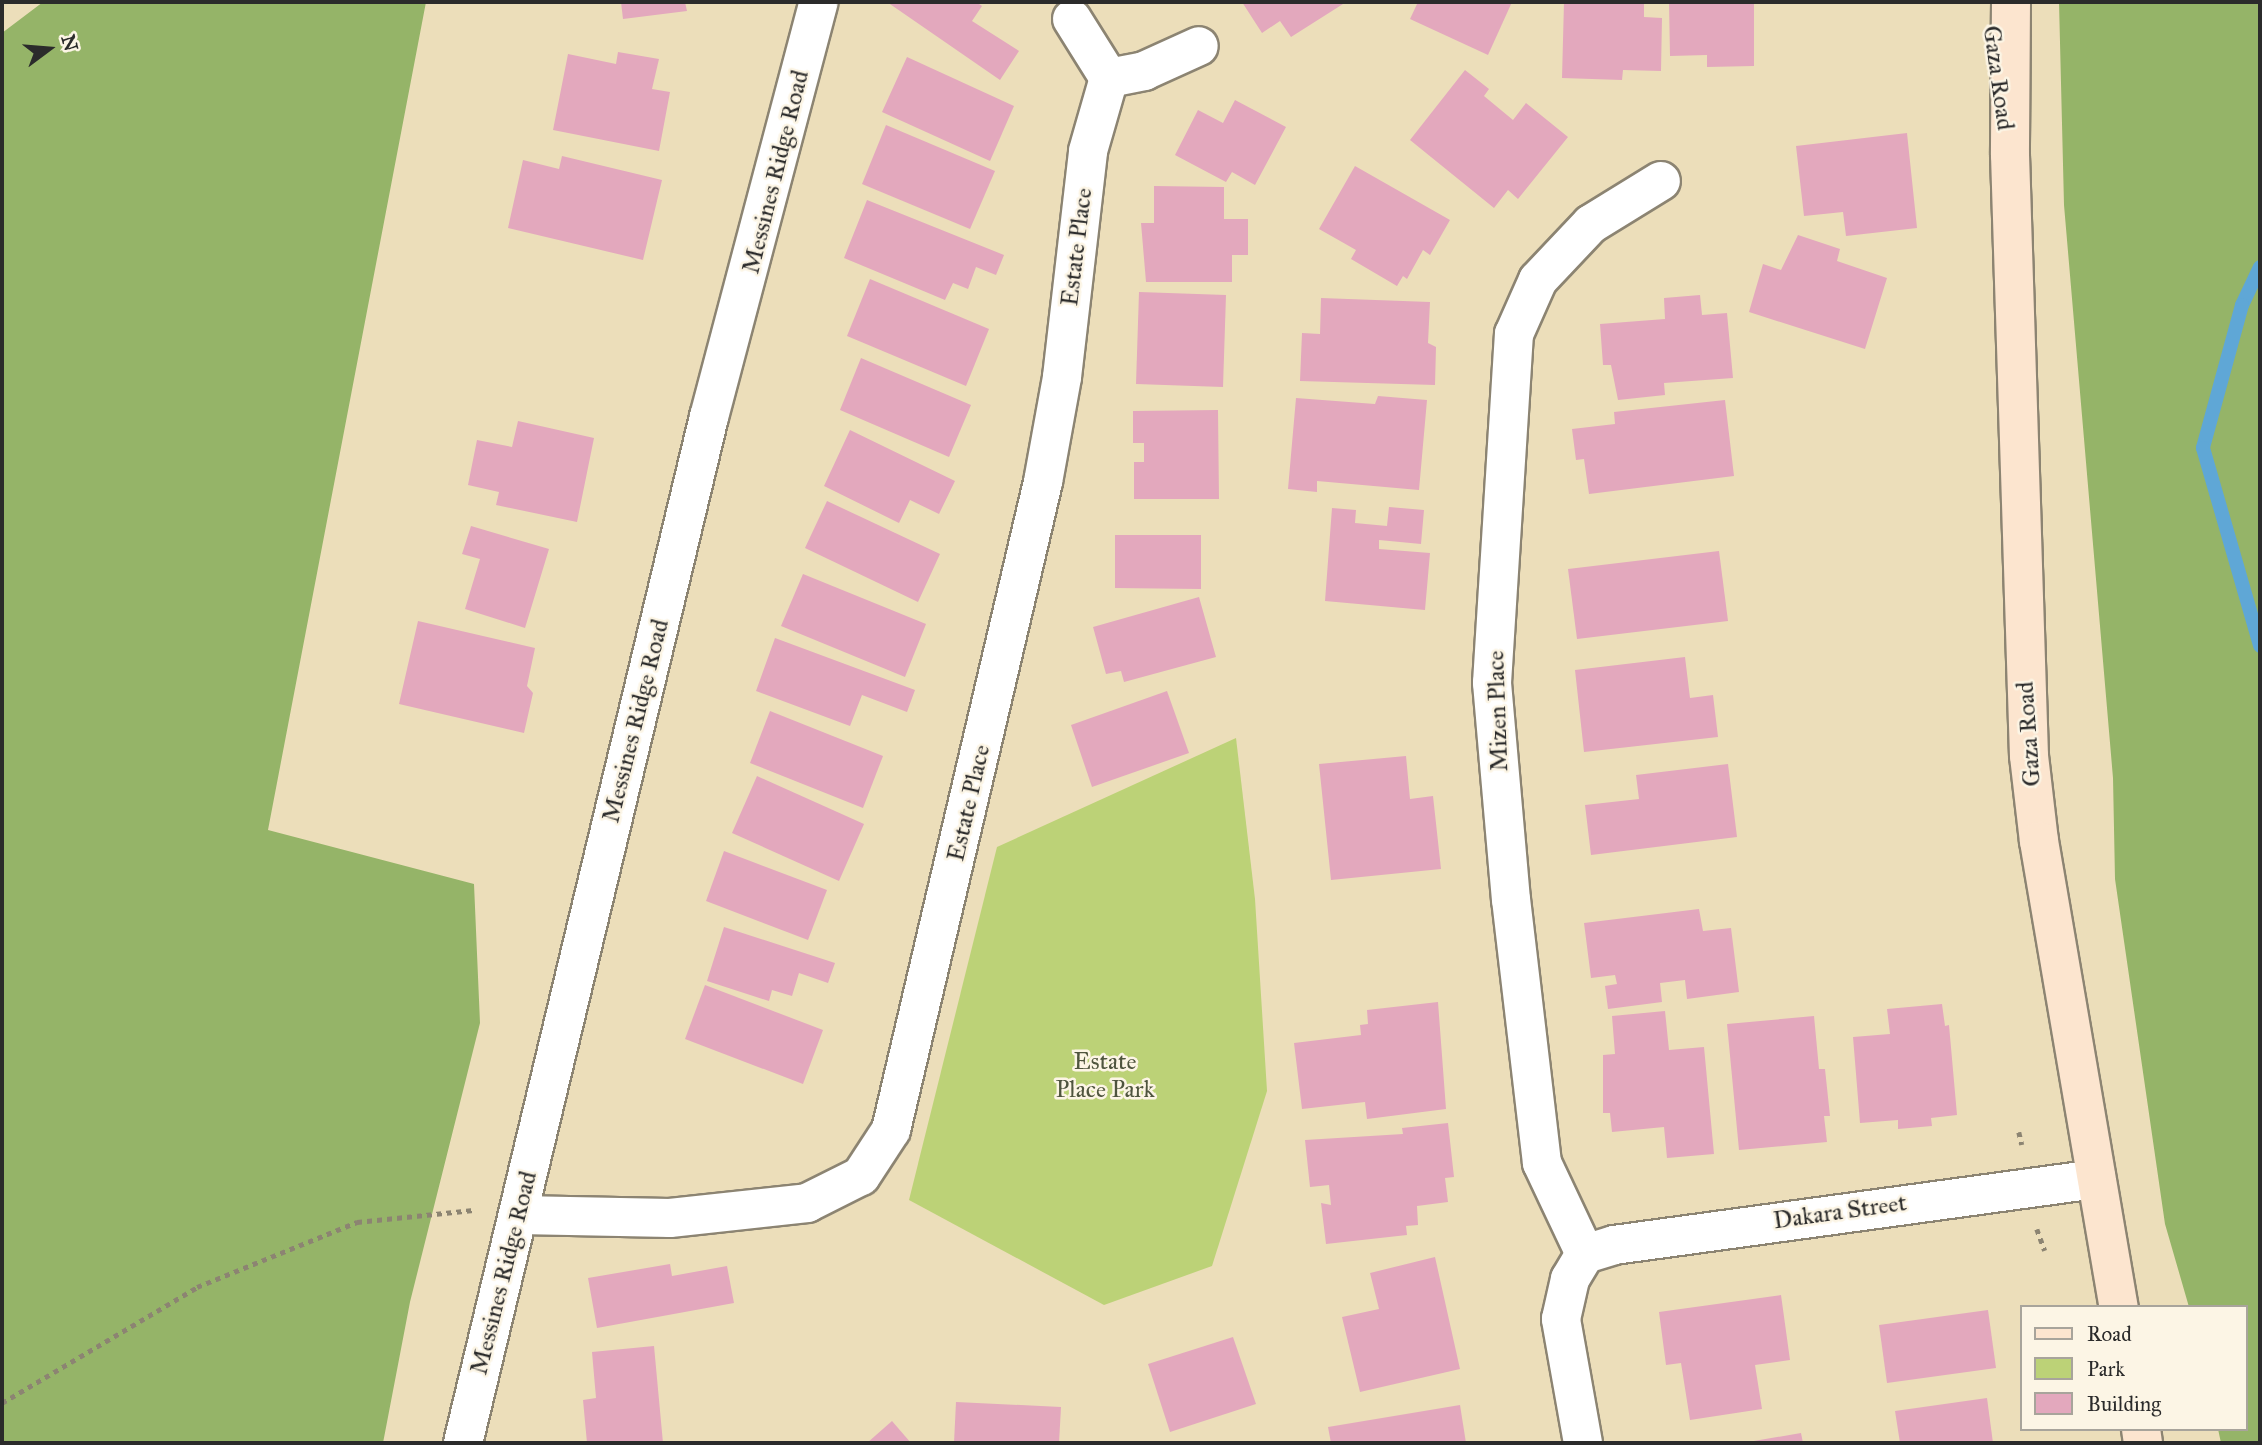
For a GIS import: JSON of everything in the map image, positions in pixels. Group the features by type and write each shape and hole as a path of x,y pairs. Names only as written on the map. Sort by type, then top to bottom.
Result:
{"main road":[{"name":"Gaza Road","path":"1987,2 2010,155"},
{"name":"Gaza Road","path":"2011,2 2010,155 2029,756 2039,841 2119,1305"}],"street":[{"name":"Messines Ridge Road","path":"463,1443 709,417 819,2"},
{"path":"1072,19 1109,78 1144,71 1199,46"},
{"name":"Estate Place","path":"519,1215 670,1218 807,1203 861,1176 891,1130 1043,482 1062,377 1088,151 1109,78"},
{"name":"Mizen Place","path":"1585,1254 1542,1163 1511,900 1492,683 1514,334 1538,280 1591,224 1661,181"},
{"name":"Dakara Street","path":"1585,1254 1614,1245 2096,1179"},
{"path":"1583,1443 1561,1319 1570,1279 1585,1254"}],"path":[{"path":"2,1404 197,1287 357,1222 460,1209 519,1215"},
{"path":"2036,1227 2045,1251"}],"green space":[{"path":"43,2 426,2 268,830 474,884 480,1023 410,1302 383,1443 2,1443 2,33"},
{"path":"2059,2 2260,2 2260,1443 2221,1443 2218,1431 2248,1431 2248,1305 2188,1305 2165,1224 2115,879 2113,778 2064,205"},
{"name":"Estate Place Park","path":"1236,738 1255,899 1267,1091 1212,1266 1104,1305 909,1200 997,847"}],"building":[{"path":"621,2 685,2 687,11 623,19"},
{"path":"887,2 976,2 982,6 972,21 1019,51 1000,80"},
{"path":"1242,2 1343,4 1291,37 1280,21 1262,33"},
{"path":"1418,2 1512,2 1488,55 1410,19"},
{"path":"1564,2 1644,2 1644,17 1662,18 1661,71 1623,70 1622,80 1562,78"},
{"path":"1669,2 1754,2 1754,66 1707,67 1707,55 1670,56"},
{"path":"618,52 659,59 652,89 670,92 659,151 553,130 568,54 616,64"},
{"path":"907,57 1014,106 990,161 882,112"},
{"path":"1465,70 1489,89 1484,96 1513,120 1526,103 1568,137 1518,199 1508,190 1494,208 1410,140"},
{"path":"1235,100 1286,127 1255,185 1232,172 1226,182 1175,155 1198,110 1223,123"},
{"path":"886,125 995,171 970,229 862,184"},
{"path":"1907,133 1917,228 1846,236 1843,212 1804,216 1796,146"},
{"path":"562,156 662,180 643,260 508,228 523,160 559,169"},
{"path":"1355,166 1450,220 1430,255 1423,250 1407,279 1403,276 1397,286 1351,259 1356,250 1319,229"},
{"path":"1154,186 1224,187 1224,219 1248,219 1248,255 1232,255 1232,282 1146,282 1141,223 1154,223"},
{"path":"867,200 1004,255 996,275 976,267 968,289 953,283 945,300 844,258"},
{"path":"1798,235 1840,249 1837,261 1887,278 1865,349 1749,312 1763,264 1781,270"},
{"path":"870,279 989,329 966,386 847,336"},
{"path":"1139,292 1226,295 1223,387 1136,384"},
{"path":"1700,295 1702,315 1727,313 1733,378 1664,383 1665,395 1618,400 1611,365 1603,365 1600,324 1665,319 1664,298"},
{"path":"1321,298 1430,302 1428,343 1436,347 1435,385 1300,381 1302,333 1320,334"},
{"path":"861,358 971,405 949,457 840,410"},
{"path":"1378,396 1427,400 1419,490 1317,481 1317,492 1288,489 1296,398 1375,404"},
{"path":"1725,400 1734,476 1589,494 1584,459 1576,460 1572,429 1615,424 1614,412"},
{"path":"1218,410 1219,499 1134,499 1134,462 1144,462 1144,443 1133,443 1133,411"},
{"path":"518,421 594,438 577,522 496,505 499,492 468,485 477,440 512,447"},
{"path":"850,430 955,481 939,514 910,500 899,523 824,486"},
{"path":"827,501 940,554 918,602 805,548"},
{"path":"1389,507 1424,510 1421,544 1379,540 1379,549 1430,553 1425,610 1325,601 1332,508 1356,510 1355,523 1387,526"},
{"path":"471,526 549,549 525,628 465,609 480,559 462,554"},
{"path":"1115,535 1201,535 1201,589 1115,588"},
{"path":"1719,551 1728,621 1577,639 1568,569"},
{"path":"803,574 926,624 905,677 781,626"},
{"path":"1199,597 1216,657 1124,682 1121,671 1106,674 1093,627"},
{"path":"418,621 535,648 527,686 533,693 524,733 399,704"},
{"path":"775,638 915,690 907,712 862,695 850,726 756,691"},
{"path":"1685,657 1690,698 1713,695 1718,737 1584,752 1575,670"},
{"path":"1167,691 1189,753 1092,787 1071,725"},
{"path":"770,711 883,756 863,808 750,763"},
{"path":"1406,756 1410,799 1433,796 1441,869 1331,880 1319,764"},
{"path":"1728,764 1737,837 1591,855 1585,805 1639,799 1636,775"},
{"path":"757,776 864,824 839,881 732,833"},
{"path":"724,851 827,890 808,940 706,901"},
{"path":"1699,909 1703,931 1731,928 1739,992 1687,999 1685,980 1660,983 1662,1002 1608,1009 1605,986 1617,984 1615,975 1591,978 1584,923"},
{"path":"724,927 835,963 828,983 799,973 792,996 772,990 769,1001 707,981"},
{"path":"705,985 823,1030 803,1084 685,1039"},
{"path":"1438,1002 1446,1109 1367,1119 1365,1102 1302,1109 1294,1043 1361,1035 1360,1025 1368,1024 1367,1010"},
{"path":"1942,1004 1945,1026 1949,1025 1957,1115 1931,1118 1932,1126 1898,1129 1898,1120 1860,1123 1853,1037 1890,1034 1887,1009"},
{"path":"1665,1011 1669,1050 1704,1047 1714,1154 1667,1158 1664,1127 1612,1132 1610,1113 1603,1113 1603,1055 1615,1054 1612,1016"},
{"path":"1814,1016 1819,1069 1825,1069 1830,1116 1824,1116 1827,1142 1739,1150 1727,1024"},
{"path":"1448,1123 1454,1177 1445,1178 1448,1202 1417,1206 1418,1225 1406,1226 1407,1235 1326,1244 1321,1203 1331,1205 1329,1185 1310,1187 1305,1140 1403,1134 1402,1128"},
{"path":"1435,1257 1460,1369 1360,1392 1342,1317 1379,1309 1370,1273"},
{"path":"670,1264 672,1276 727,1266 734,1303 597,1328 588,1278"},
{"path":"1781,1295 1790,1360 1755,1365 1762,1409 1690,1420 1681,1363 1666,1365 1659,1312"},
{"path":"1988,1310 1996,1368 1887,1383 1879,1325"},
{"path":"1233,1337 1256,1404 1170,1432 1148,1364"},
{"path":"654,1346 663,1443 587,1443 583,1400 596,1398 592,1352"},
{"path":"1987,1398 1993,1443 1900,1443 1895,1411"},
{"path":"956,1402 1061,1407 1059,1443 954,1443"},
{"path":"1460,1405 1466,1443 1331,1443 1328,1427"},
{"path":"892,1421 911,1443 867,1443"},
{"path":"1801,1433 1803,1443 1748,1443 1748,1442"}],"waterway":[{"path":"2260,267 2242,305 2203,448 2260,646"}]}
